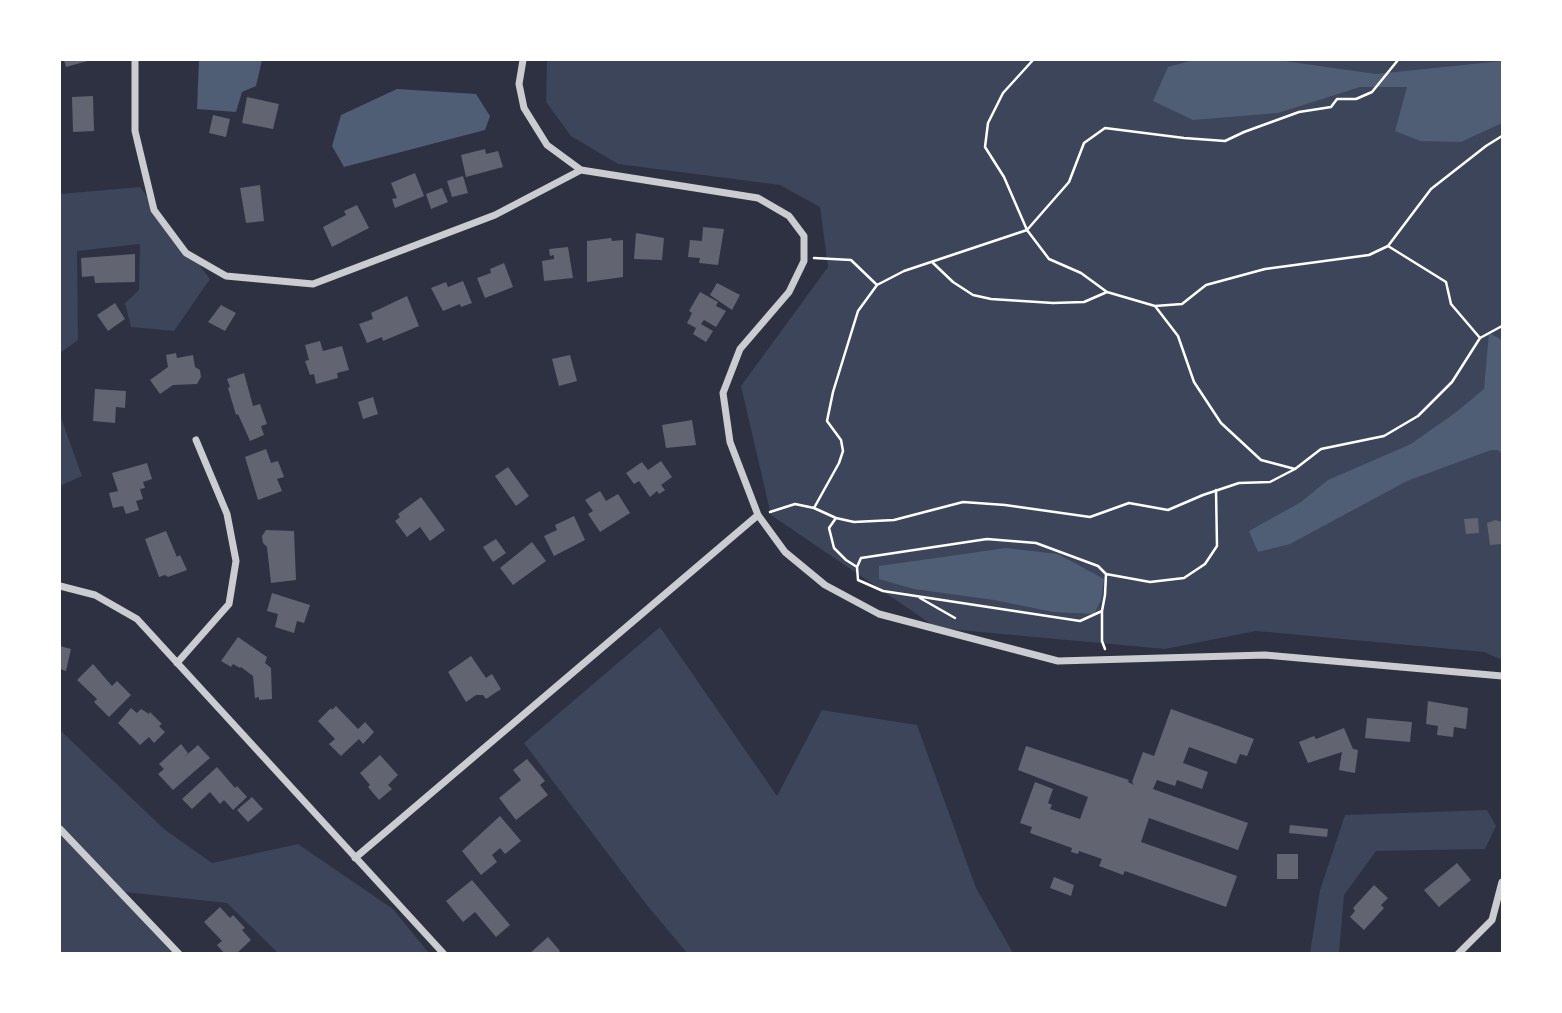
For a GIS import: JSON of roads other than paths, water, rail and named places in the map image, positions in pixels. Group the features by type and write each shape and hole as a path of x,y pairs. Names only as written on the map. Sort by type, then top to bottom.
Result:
{"street":[{"path":"135,60 135,131 154,210 186,253 226,276 313,284 495,215 581,170"},
{"path":"523,60 519,84 524,108 547,145 581,170 758,198 789,216 804,236 804,258 789,292 740,349 723,393 730,442 758,515 785,552 825,585 879,614 1059,661 1265,655 1503,676"},
{"path":"177,663 229,604 236,561 227,514 196,440"},
{"path":"355,858 758,515"},
{"path":"60,586 95,595 137,619 444,954"},
{"path":"60,829 179,954"},
{"path":"1458,954 1492,920 1503,882"}]}
